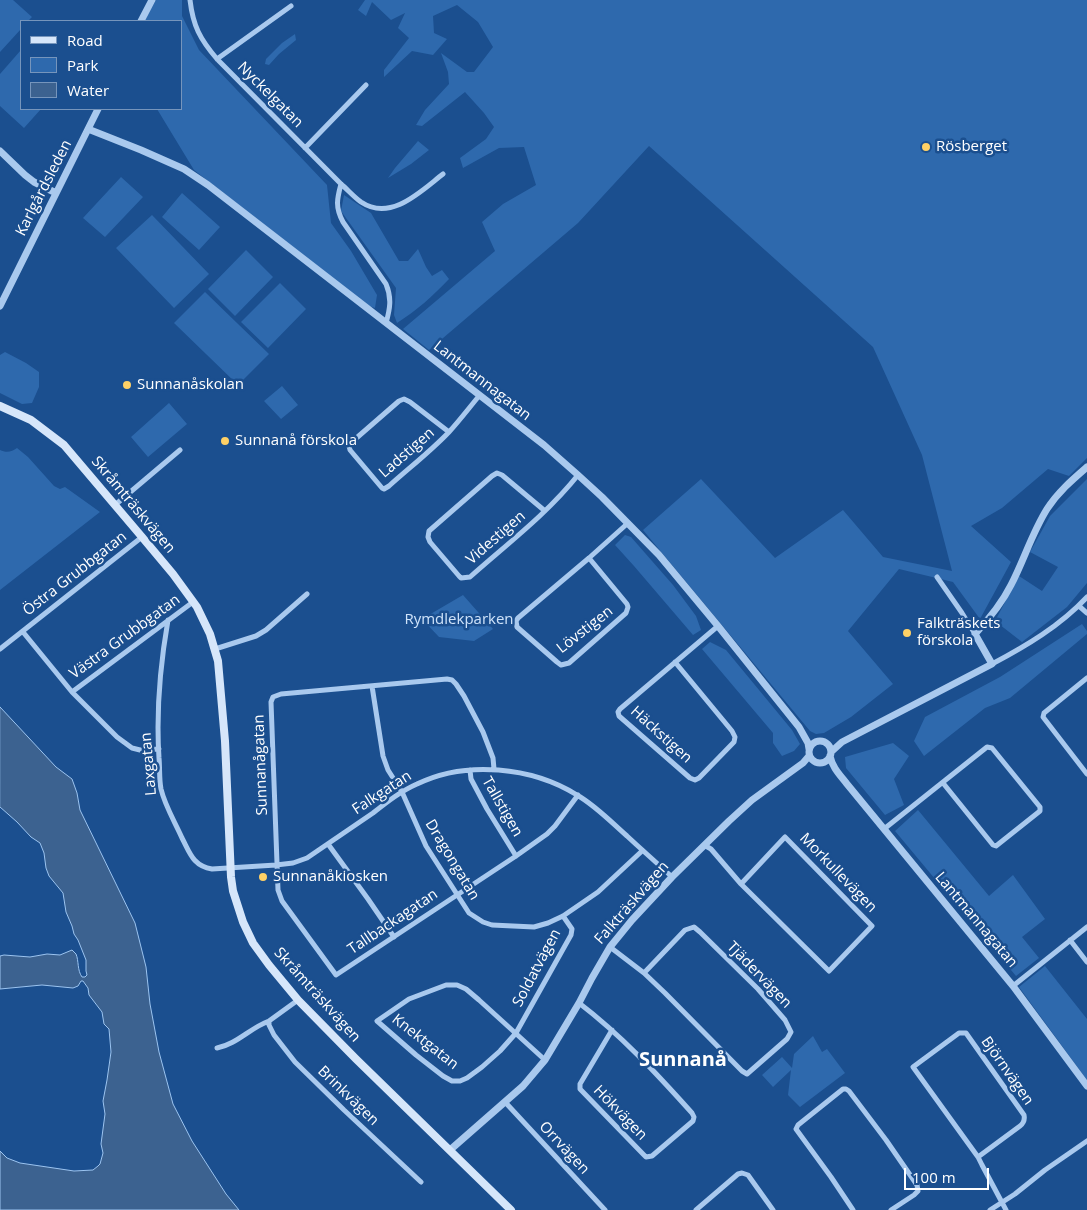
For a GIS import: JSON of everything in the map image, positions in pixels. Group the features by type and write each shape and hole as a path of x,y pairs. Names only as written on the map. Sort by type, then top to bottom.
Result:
{"main road":[{"name":"Skråmträskvägen","path":"0,406 31,420 64,445 81,463 173,574 197,607 210,634 218,661 222,693 230,868 233,891 243,922 253,943 298,1000 512,1210"}],"street":[{"path":"142,20 152,0"},
{"name":"Nyckelgatan","path":"190,0 195,26 202,40 217,59 341,184 362,202 373,208 396,206 406,202 443,174"},
{"name":"Nyckelgatan","path":"217,59 290,6"},
{"name":"Nyckelgatan","path":"305,148 366,85"},
{"name":"Karlgårdsleden","path":"0,306 98,110"},
{"name":"Lantmannagatan","path":"88,129 184,169 208,185 544,446 578,475 659,555 718,626 799,727 808,743 813,758 839,774"},
{"path":"0,151 29,178 56,193"},
{"path":"341,184 337,200 338,213 386,284 390,293 390,306 386,323"},
{"name":"Ladstigen","path":"449,432 404,399 399,401 353,441 350,450 384,489 449,432 479,396"},
{"path":"115,505 180,450"},
{"path":"975,634 996,611 1010,586 1039,523 1049,507 1062,490 1087,467"},
{"name":"Videstigen","path":"545,511 502,475 497,473 429,531 428,537 430,542 461,578 470,577 545,511 578,475"},
{"name":"Lövstigen","path":"589,558 627,604 628,610 569,663 561,665 517,627 516,621 628,523"},
{"name":"Östra Grubbgatan","path":"0,649 142,537"},
{"path":"937,577 962,613 992,664"},
{"path":"215,649 256,636 266,630 308,594"},
{"path":"842,742 813,744 813,758 827,761 842,742 1018,650 1042,635 1079,606 1087,597"},
{"name":"Västra Grubbgatan","path":"72,692 193,602"},
{"path":"1079,606 1087,613"},
{"name":"Laxgatan","path":"168,620 162,658 158,708 161,788 165,801 190,854 198,864 204,868 230,868"},
{"name":"Häckstigen","path":"675,662 735,737 734,742 699,778 694,780 619,716 618,712 620,709 675,662 718,626"},
{"path":"23,632 72,692 117,737 128,746 140,750 159,749"},
{"path":"1087,678 1044,713 1043,717 1087,774"},
{"name":"Sunnanågatan","path":"336,975 282,901 278,890 271,702 273,697 281,694 452,680 464,696 483,732 493,758 494,769"},
{"name":"Dragongatan","path":"372,686 383,756 388,770 402,792 426,846 469,912 483,922 492,925 534,927 548,923 563,916 598,892 642,851"},
{"name":"Lantmannagatan","path":"799,727 811,736 824,742"},
{"path":"824,742 829,746 831,754"},
{"path":"884,829 987,747 992,748 1040,807 1040,811 996,846 993,845 943,783"},
{"name":"Lantmannagatan","path":"831,754 831,761 839,774 1013,986 1087,1086"},
{"name":"Falkträskvägen","path":"450,1150 522,1086 545,1060 610,947 632,920 704,844 752,800 803,763 813,758"},
{"name":"Falkgatan","path":"230,868 276,865 301,861 418,783 458,771 494,769 521,772 558,785 578,795 599,811 672,877"},
{"name":"Tallstigen","path":"470,770 471,779 516,856"},
{"name":"Tallbackagatan","path":"336,975 547,834 578,795"},
{"name":"Morkullevägen","path":"704,844 741,884 829,971 872,926 785,837 741,884"},
{"path":"328,844 394,937"},
{"name":"Soldatvägen","path":"516,1033 571,935 572,929 563,916"},
{"name":"Tjädervägen","path":"610,947 644,973 747,1074 787,1039 791,1032 785,1020 758,989 694,927 685,930 644,973"},
{"path":"1013,986 1087,927"},
{"path":"1070,940 1087,962"},
{"name":"Knektgatan","path":"516,1033 482,1067 460,1081 443,1076 377,1021 409,999 446,985 457,985 466,989 479,1000 516,1033 545,1060"},
{"path":"217,1048 227,1046 260,1024 269,1021 298,1000"},
{"name":"Hökvägen","path":"579,1003 612,1030 658,1075 694,1117 693,1121 652,1156 646,1157 580,1089 580,1084 612,1030"},
{"name":"Brinkvägen","path":"269,1021 274,1035 295,1062 421,1182"},
{"name":"Björnvägen","path":"978,1157 1020,1126 1025,1119 966,1033 959,1033 913,1067 978,1157 1006,1210"},
{"path":"853,1210 796,1128 846,1088 886,1140 917,1185 918,1191 914,1195 890,1210"},
{"name":"Orrvägen","path":"505,1102 605,1210"},
{"path":"990,1210 1087,1141"},
{"path":"696,1210 738,1174 742,1173 748,1175 773,1210"}],"green space":[{"path":"0,0 13,0 32,17 29,20 20,20 20,30 0,52"},
{"path":"156,0 182,0 182,16 199,50 327,185 331,223 351,251 377,295 375,308 369,306 194,170 158,110 182,110 182,20 145,20"},
{"path":"365,0 1087,0 1087,458 1069,476 1048,469 1002,508 971,526 1011,562 980,619 953,582 899,569 848,631 893,684 851,717 824,733 816,734 810,731 643,530 701,479 775,558 843,510 883,557 952,571 922,455 873,347 649,146 578,223 429,350 403,329 495,251 482,222 503,204 536,185 524,147 499,148 463,168 460,158 486,139 494,127 465,92 422,126 416,125 425,110 449,84 448,72 441,53 467,72 474,72 493,47 478,22 457,5 433,16 434,33 447,39 433,55 412,51 384,77 384,70 409,38 398,28 405,13 391,20 372,2 366,16 358,10"},
{"path":"295,34 296,40 269,65 265,64 266,59 282,43"},
{"path":"20,51 20,110 40,110 24,128 0,106 0,74"},
{"path":"418,141 429,150 388,178 395,168"},
{"path":"121,177 143,197 105,237 83,218"},
{"path":"182,193 220,227 199,250 162,217"},
{"path":"344,195 371,213 399,261 408,261 418,249 432,276 442,270 449,279 424,303 397,323 394,315 396,288 341,211"},
{"path":"152,215 209,274 174,308 116,248"},
{"path":"246,250 273,277 235,316 208,289"},
{"path":"280,283 306,309 268,348 241,322"},
{"path":"205,292 269,354 238,385 174,323"},
{"path":"5,352 39,372 39,387 32,403 22,404 0,393 0,355"},
{"path":"282,386 298,405 281,419 264,401"},
{"path":"169,403 187,424 148,457 131,437"},
{"path":"17,448 28,457 54,486 60,489 65,487 100,512 0,590 0,450 9,452"},
{"path":"1087,479 1087,583 1067,607 1022,642 995,621 1019,576 1042,591 1058,567 1030,552 1050,516"},
{"path":"625,535 631,537 673,585 696,616 701,630 693,635 615,545"},
{"name":"Rymdlekparken","path":"463,595 493,629 474,641 439,637 422,619"},
{"path":"1082,624 1087,634 1010,698 985,708 924,756 914,741 925,717 1000,677"},
{"path":"710,642 726,650 792,730 800,744 794,751 782,756 773,743 773,733 702,649"},
{"path":"893,743 909,756 894,779 904,805 885,815 846,768 845,757"},
{"path":"918,810 989,896 1013,875 1045,919 1022,937 1039,958 1016,976 895,831"},
{"path":"1045,966 1087,1019 1087,1080 1019,987"},
{"path":"813,1036 822,1052 827,1049 845,1073 800,1107 788,1095 791,1070 773,1087 762,1075 782,1057 792,1068 794,1054"}],"water":[{"path":"0,707 56,767 72,779 80,810 135,923 146,967 150,1004 159,1052 173,1104 192,1141 226,1194 239,1210 0,1210 0,1151 7,1158 20,1163 74,1171 93,1170 100,1164 103,1153 101,1144 105,1114 103,1101 111,1052 109,1029 104,1024 102,1012 89,995 88,988 83,981 73,988 42,985 0,989 0,956 4,955 30,957 47,954 60,955 72,950 76,954 82,977 87,975 86,960 66,912 63,893 49,876 40,843 31,837 0,807"}],"place":[{"name":"Rösberget","path":"926,147"},
{"name":"Sunnanåskolan","path":"127,385"},
{"name":"Sunnanå förskola","path":"225,441"},
{"name":"Falkträskets förskola","path":"907,633"},
{"name":"Sunnanåkiosken","path":"263,877"}],"district":[{"name":"Sunnanå","path":"683,1060"}]}
